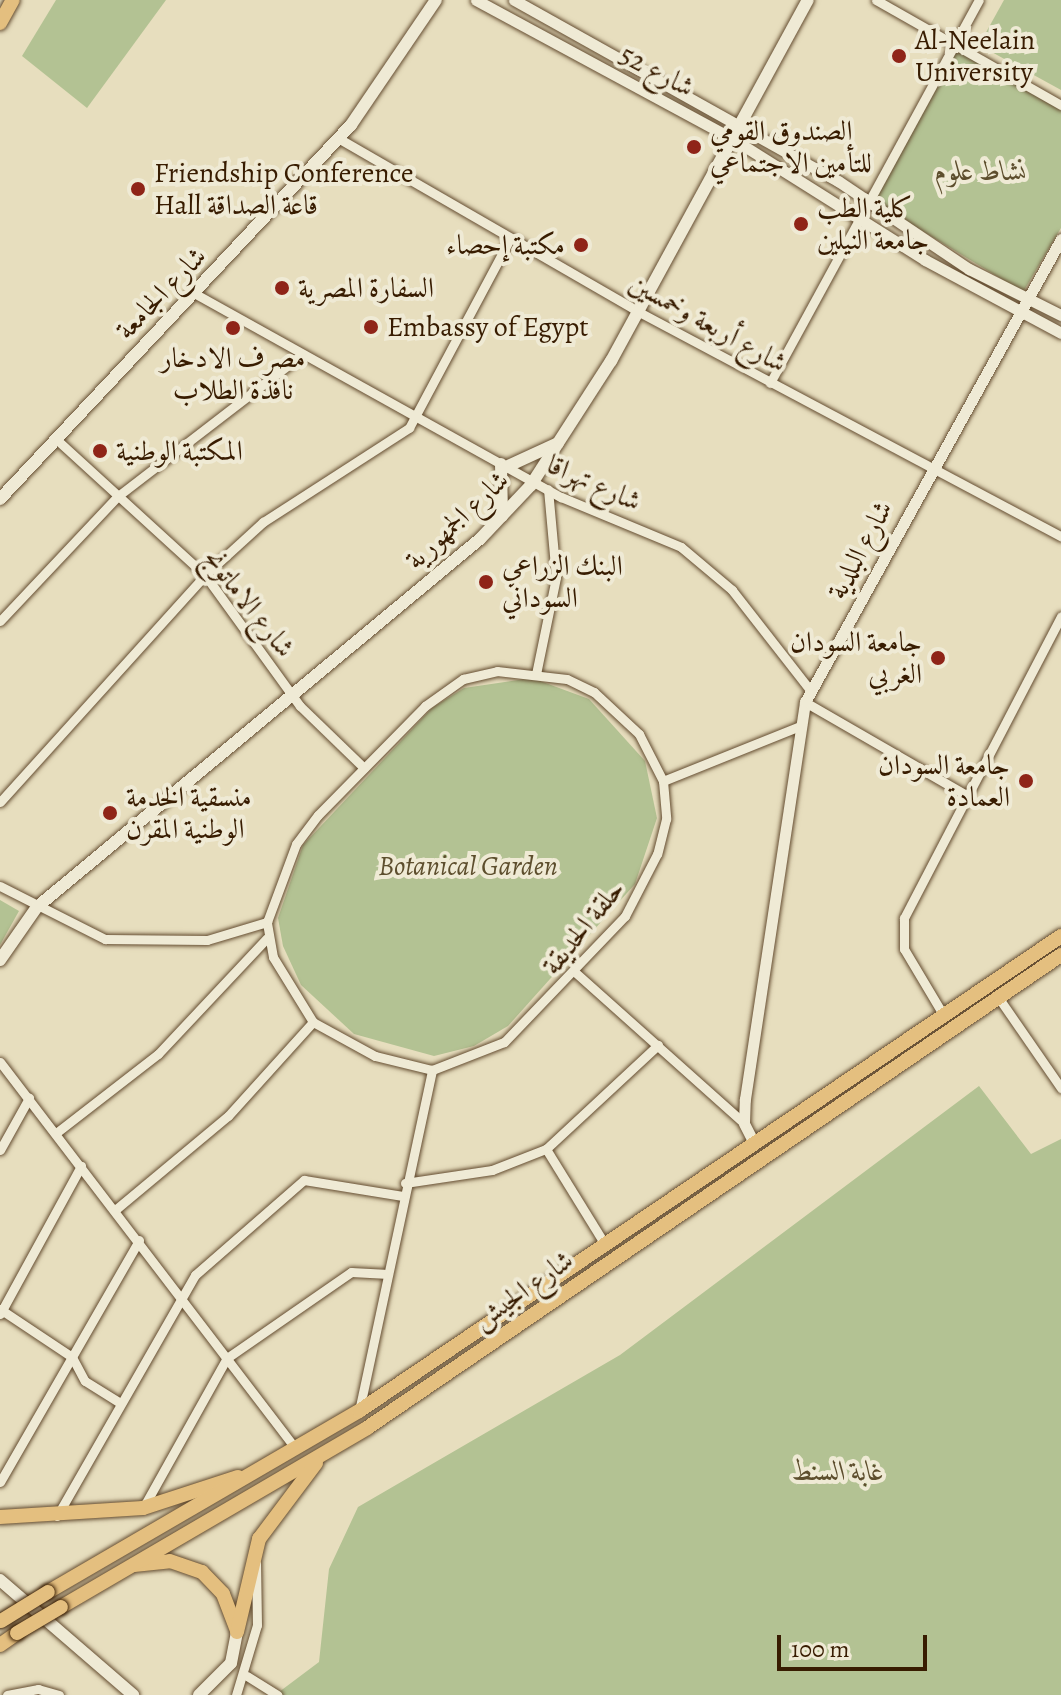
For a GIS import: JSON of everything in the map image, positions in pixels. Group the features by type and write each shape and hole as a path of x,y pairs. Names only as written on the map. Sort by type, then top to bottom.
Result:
{"main road":[{"path":"0,23 13,0"},
{"name":"شارع الجامعة","path":"0,499 381,90 436,0"},
{"name":"شارع الجمهورية","path":"0,960 37,907 501,519 562,440 639,312 808,0"},
{"path":"501,519 504,465 562,440"},
{"name":"شارع الجيش","path":"1,1622 359,1411 1061,936"},
{"name":"شارع الجيش","path":"0,1645 115,1571 324,1454 1061,955"},
{"path":"199,1695 231,1663 251,1558 267,1524 324,1454"},
{"path":"0,1517 55,1519 143,1508 261,1469"},
{"path":"115,1571 170,1561 202,1572 223,1594 237,1632"},
{"path":"0,1580 133,1695"}],"street":[{"name":"شارع 52","path":"476,0 733,139 1061,333"},
{"name":"شارع 52","path":"514,0 740,125 1061,315"},
{"path":"876,0 954,41 1061,105"},
{"path":"770,383 863,218 868,203 954,41 979,0"},
{"name":"شارع أربعة وخمسين","path":"338,138 639,312 770,383 934,463 1061,536"},
{"path":"0,802 205,575 271,515 405,431 510,239"},
{"name":"شارع البلدية","path":"744,1123 808,696 934,463 1061,239"},
{"name":"شارع تهراقا","path":"194,293 301,355 548,489 681,547 732,590 808,696 966,795"},
{"path":"0,621 118,496 301,355"},
{"name":"شارع الاماتونج","path":"56,439 205,575 293,695 364,768"},
{"path":"536,674 556,577 548,489"},
{"path":"944,1016 902,934 966,795 1061,616"},
{"name":"حلقة الحديقة","path":"536,674 567,679 617,710 639,734 663,781 666,819 643,889 576,973 504,1042 432,1070 349,1047 313,1022 290,993 267,938 267,922 305,829 364,768 425,706 463,679 536,674"},
{"path":"663,781 802,725"},
{"path":"0,886 37,907 118,941 207,940 267,922"},
{"path":"56,1133 158,1054 267,938"},
{"path":"576,973 744,1123 754,1143"},
{"path":"998,997 1061,1088"},
{"path":"115,1210 228,1116 313,1022"},
{"path":"405,1183 492,1170 546,1149 658,1045"},
{"path":"0,1062 179,1292 296,1449"},
{"path":"359,1411 384,1274 432,1070"},
{"path":"0,1150 29,1098"},
{"path":"546,1149 604,1243"},
{"path":"81,1166 1,1311 72,1357 85,1381 118,1402"},
{"path":"55,1519 179,1292 304,1180 403,1196"},
{"path":"0,1482 139,1240"},
{"path":"143,1508 227,1358 351,1272 384,1274"},
{"path":"236,1695 247,1676 258,1590 251,1558"},
{"path":"247,1676 278,1695"},
{"path":"7,1695 38,1689 59,1695"}],"green space":[{"path":"56,0 166,0 87,108 22,56"},
{"path":"1004,0 1061,0 1061,90 979,45"},
{"name":"نشاط علوم","path":"957,45 1061,107 1061,228 1023,292 873,201"},
{"name":"Botanical Garden","path":"532,678 589,699 645,761 657,818 635,884 508,1026 474,1046 434,1056 354,1034 301,985 283,946 278,918 303,845 432,708 464,688"},
{"path":"0,900 19,911 0,945"},
{"name":"غابة السنط","path":"979,1086 1031,1154 1061,1139 1061,1695 275,1695 319,1662 329,1569 358,1507 620,1355"}],"place":[{"name":"Al-Neelain University","path":"899,56"},
{"name":"الصندوق القومي للتأمين الاجتماعي","path":"694,147"},
{"name":"Friendship Conference Hall قاعة الصداقة","path":"138,189"},
{"name":"كلية الطب جامعة النيلين","path":"801,224"},
{"name":"مكتبة إحصاء","path":"581,245"},
{"name":"السفارة المصرية","path":"282,288"},
{"name":"Embassy of Egypt","path":"371,327"},
{"name":"مصرف الادخار نافذة الطلاب","path":"233,328"},
{"name":"المكتبة الوطنية","path":"100,451"},
{"name":"البنك الزراعي السوداني","path":"486,582"},
{"name":"جامعة السودان الغربي","path":"938,658"},
{"name":"جامعة السودان العمادة","path":"1026,781"},
{"name":"منسقية الخدمة الوطنية المقرن","path":"110,813"}]}
